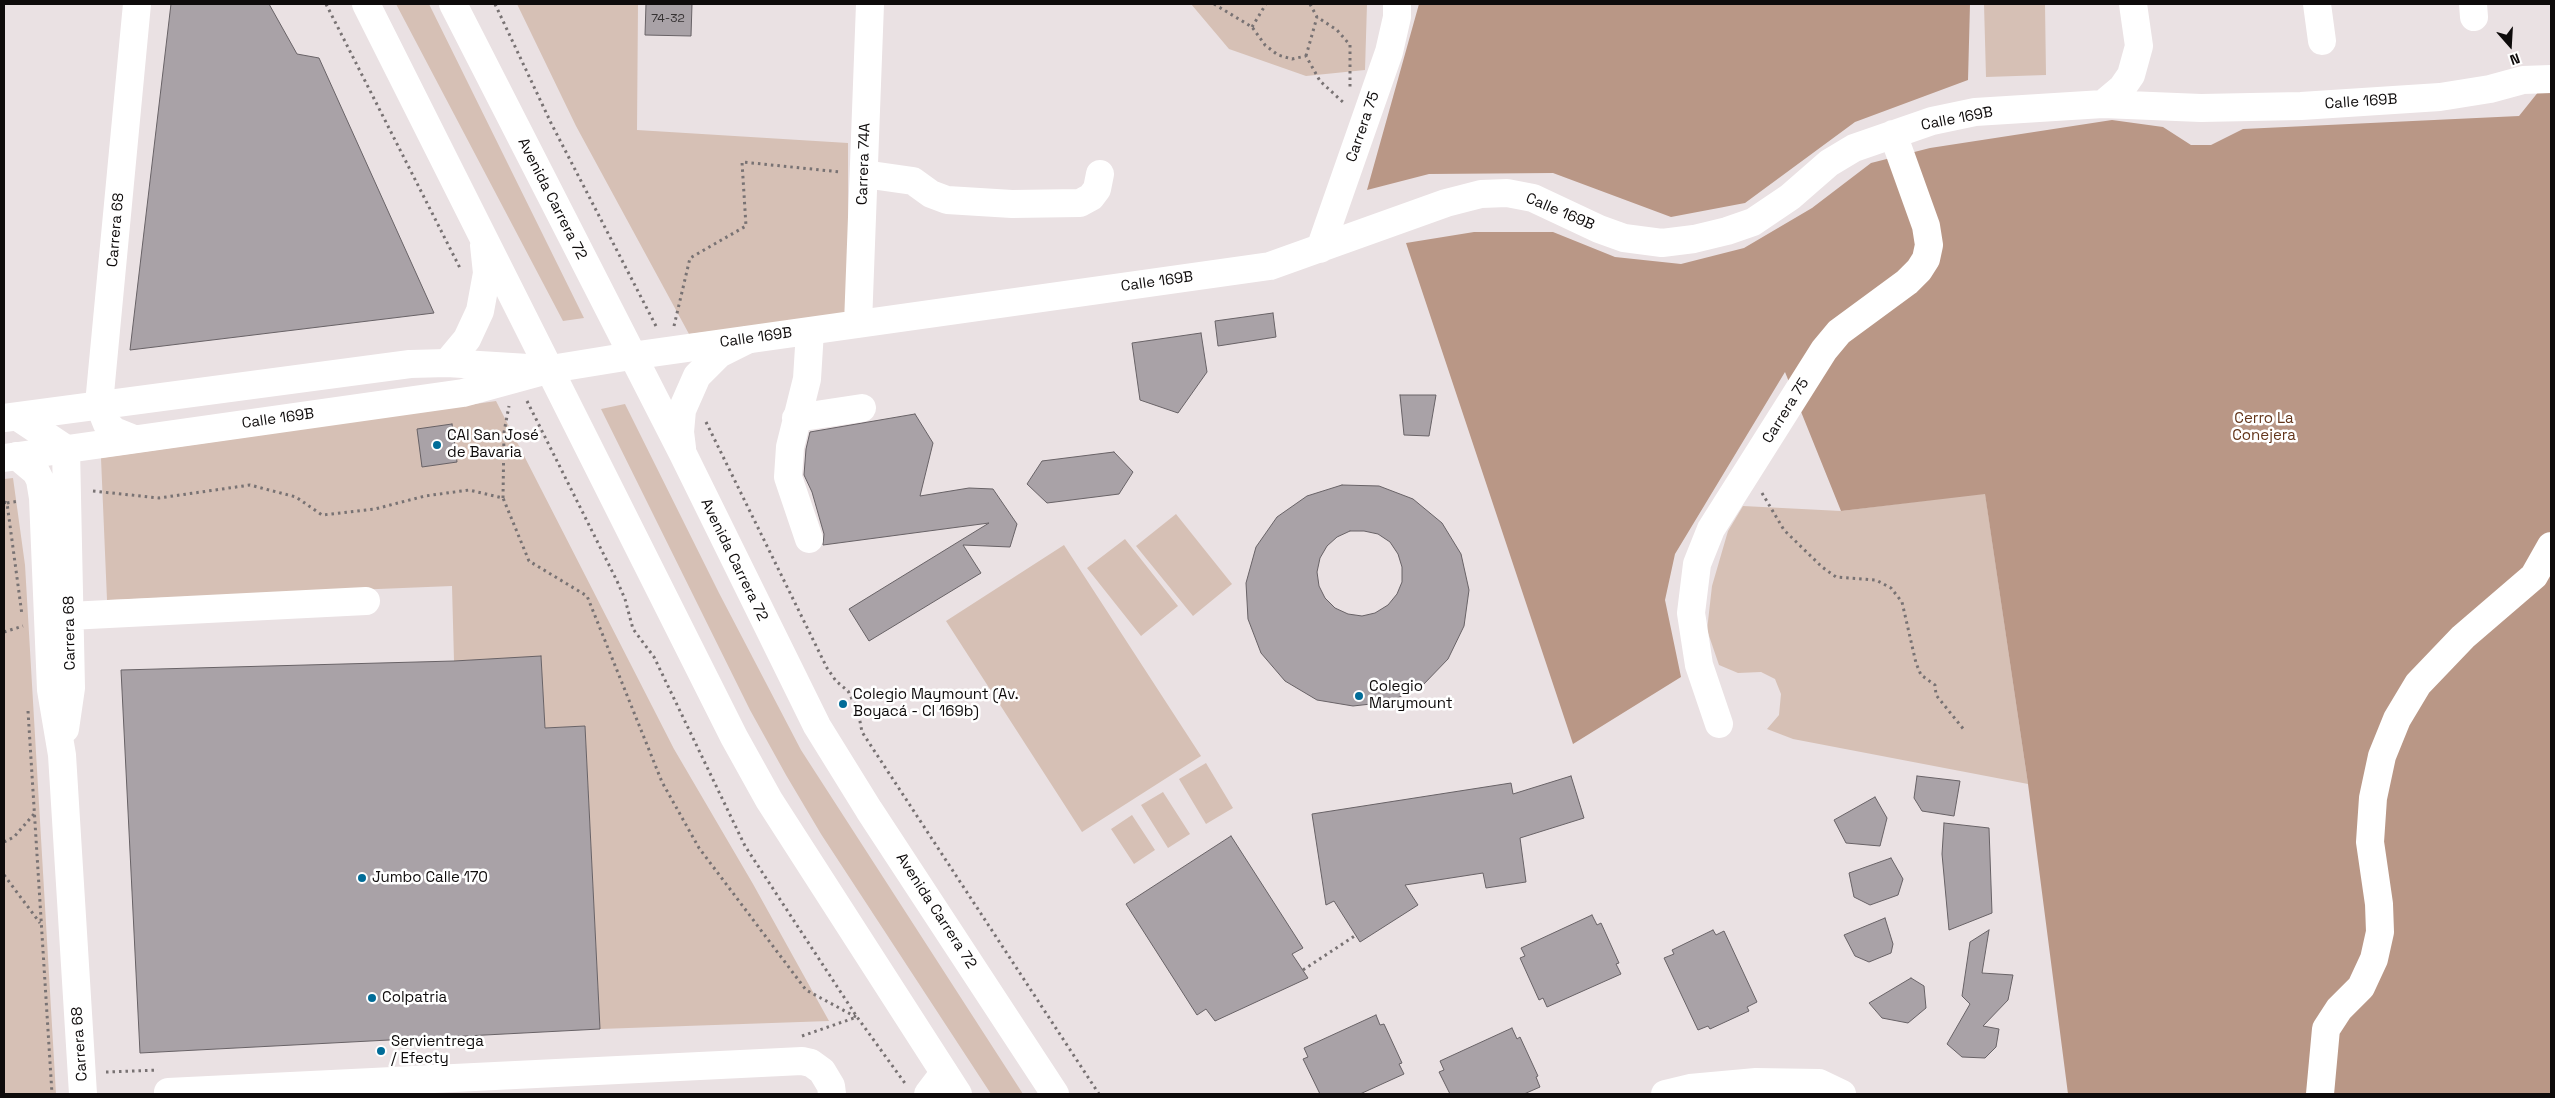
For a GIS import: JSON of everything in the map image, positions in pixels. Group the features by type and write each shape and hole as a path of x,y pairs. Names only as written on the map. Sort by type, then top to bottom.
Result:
{"main road":[{"name":"Carrera 68","path":"134,440 119,434 107,424 100,404 137,4"},
{"path":"366,4 743,753 769,800 951,1084 928,1094"},
{"name":"Avenida Carrera 72","path":"453,4 631,356 683,454 817,726 864,803 1055,1094"},
{"name":"Carrera 74A","path":"858,324 870,4"},
{"name":"Carrera 75","path":"1320,249 1389,52 1397,17 1397,4"},
{"path":"2103,104 2122,88 2131,75 2138,46 2133,4"},
{"path":"2317,4 2322,41"},
{"name":"Calle 169B","path":"11,457 463,393 551,369 668,350 1270,266 1446,203 1481,194 1507,193 1533,198 1624,238 1662,243 1694,239 1753,222 1790,197 1829,163 1854,148 1932,121 1975,112 2103,104 2201,108 2301,106 2440,97 2490,89 2523,80 2551,79"},
{"name":"Carrera 75","path":"1719,724 1699,665 1691,613 1697,564 1711,529 1824,350 1839,332 1907,282 1919,270 1926,259 1929,245 1926,226 1893,134"},
{"path":"864,174 913,181 931,194 947,200 1012,204 1080,203 1091,197 1097,189 1100,174"},
{"path":"447,363 467,339 480,311 487,273 483,234"},
{"path":"809,539 788,477 796,418 807,378 810,331"},
{"path":"683,454 680,432 681,418 689,389 697,376 713,359 747,340"},
{"name":"Calle 169B","path":"11,417 410,364 447,363 551,369"},
{"path":"796,418 862,408"},
{"path":"11,417 66,449"},
{"name":"Carrera 68","path":"62,755 71,688 66,449"},
{"name":"Carrera 68","path":"11,457 36,472 40,480 43,498 51,690 62,755 83,1094"},
{"path":"2320,1094 2326,1030 2339,1009 2362,987 2374,959 2380,932 2380,904 2370,842 2372,798 2382,756 2397,719 2418,684 2463,637 2534,576 2551,546"},
{"path":"69,616 366,601"},
{"path":"168,1094 168,1092 802,1061 811,1063 822,1071 831,1086 832,1094"},
{"path":"1665,1094 1690,1088 1756,1082 1819,1083 1842,1094"}],"path":[{"path":"326,4 463,274"},
{"path":"495,4 551,123 668,350"},
{"path":"1214,4 1252,27 1265,45 1278,55 1292,59 1306,56"},
{"path":"1252,27 1266,4"},
{"path":"1310,4 1317,17 1337,30 1350,45 1349,107 1320,81 1306,56 1317,17"},
{"path":"668,350 690,258 746,226 742,162 864,174"},
{"path":"516,379 504,432 503,498 529,561 587,596 662,782 699,848 806,990 857,1017"},
{"path":"516,379 617,581 625,599 633,628 654,657 745,846 857,1017 913,1094"},
{"path":"689,389 827,668 836,681 848,691 858,712 862,732 1099,1094"},
{"path":"93,491 159,498 250,485 296,497 322,515 375,509 425,496 470,490 503,498"},
{"path":"1758,486 1784,530 1822,567 1836,577 1876,580 1891,588 1902,602 1914,657 1922,676 1935,685 1936,695 1965,731"},
{"path":"24,636 5,502 26,500"},
{"path":"4,632 23,626"},
{"path":"28,705 52,1094"},
{"path":"4,842 14,837 34,814"},
{"path":"4,875 41,924"},
{"path":"1302,970 1356,935"}],"shaded area":[{"path":"396,4 429,4 584,318 563,321"},
{"path":"517,4 638,4 637,130 848,143 848,315 689,334 576,126"},
{"path":"1191,4 1367,4 1365,70 1306,76 1229,49"},
{"path":"1984,4 2045,4 2046,75 1986,77"},
{"path":"496,401 674,749 753,884 829,1021 600,1029 585,726 545,728 541,657 454,661 452,586 107,600 101,458"},
{"path":"625,404 719,593 801,750 1023,1094 991,1094 821,834 786,775 750,710 601,409"},
{"path":"13,478 25,565 56,1094 4,1094 4,479"},
{"path":"1985,493 2028,784 1793,739 1767,729 1779,715 1781,694 1775,679 1761,672 1738,673 1719,665 1707,630 1712,586 1728,531 1743,506 1841,511"},
{"path":"1176,514 1232,584 1193,616 1136,546"},
{"path":"1125,539 1178,606 1141,636 1087,568"},
{"path":"1064,545 1201,756 1082,832 946,621"},
{"path":"1206,763 1233,808 1206,824 1179,779"},
{"path":"1163,792 1190,834 1168,848 1141,805"},
{"path":"1132,815 1155,850 1134,864 1111,829"}],"green space":[{"path":"1419,4 1970,4 1968,80 1855,122 1745,203 1671,217 1553,173 1429,174 1367,190"},
{"name":"Cerro La Conejera","path":"2551,76 2551,1094 2068,1094 2028,784 1985,494 1841,511 1785,372 1675,554 1665,600 1681,677 1573,744 1406,243 1474,232 1553,232 1615,257 1681,264 1744,248 1812,208 1871,163 1930,148 2112,120 2163,127 2191,145 2211,145 2243,129 2519,116"}],"building":[{"path":"171,4 269,4 297,54 319,58 434,313 130,350"},
{"path":"646,4 692,4 691,36 645,35"},
{"path":"1273,313 1276,337 1218,346 1215,321"},
{"path":"1201,333 1207,372 1178,413 1140,400 1132,343"},
{"path":"1400,395 1436,395 1429,436 1404,435"},
{"path":"915,414 933,443 920,496 969,488 993,489 1017,524 1010,547 963,545 981,573 869,641 849,609 989,523 823,545 824,534 812,492 804,475 806,449 810,432"},
{"name":"CAI San José de Bavaria","path":"452,424 457,462 422,467 417,429"},
{"path":"1114,452 1133,472 1119,494 1047,503 1027,484 1042,461"},
{"path":"1342,485 1379,486 1413,499 1442,523 1461,554 1469,590 1464,626 1448,659 1422,686 1389,702 1353,706 1317,700 1285,681 1261,653 1248,619 1246,583 1256,547 1277,517 1307,496","holes":["1350,531 1378,534 1390,542 1398,554 1402,567 1402,582 1397,594 1388,605 1375,613 1362,616 1348,614 1335,608 1325,598 1319,586 1317,572 1320,558 1327,546 1337,537"]},
{"name":"Jumbo Calle 170","path":"541,656 545,728 585,726 600,1029 140,1053 121,670 454,661"},
{"path":"1571,776 1584,818 1520,838 1526,882 1486,888 1483,873 1405,885 1418,905 1360,942 1334,901 1326,905 1312,814 1511,783 1513,794"},
{"path":"1917,776 1960,781 1954,816 1922,811 1914,798"},
{"path":"1875,797 1887,818 1880,846 1846,843 1834,820"},
{"path":"1944,823 1989,828 1992,913 1949,930 1942,854"},
{"path":"1231,836 1303,948 1292,954 1308,978 1215,1021 1206,1009 1197,1015 1126,904"},
{"path":"1891,858 1903,879 1898,895 1870,905 1854,897 1849,873"},
{"path":"1592,915 1597,925 1601,923 1619,963 1616,964 1621,974 1547,1007 1543,998 1539,1000 1520,958 1525,956 1521,948"},
{"path":"1885,918 1893,944 1891,953 1869,962 1855,956 1844,935"},
{"path":"1713,930 1716,935 1724,931 1757,1002 1747,1007 1749,1011 1710,1029 1708,1026 1698,1030 1664,958 1674,954 1672,950"},
{"path":"1989,930 1982,973 2013,975 2008,1000 1983,1026 1999,1029 1996,1047 1985,1058 1962,1057 1947,1044 1970,1004 1962,996 1970,942"},
{"path":"1911,978 1924,986 1926,1008 1908,1023 1882,1018 1869,1003"},
{"path":"1376,1015 1380,1025 1384,1024 1402,1063 1399,1064 1404,1074 1360,1094 1320,1094 1303,1059 1308,1057 1304,1048"},
{"path":"1512,1028 1517,1039 1520,1037 1538,1076 1536,1077 1540,1087 1524,1094 1450,1094 1439,1072 1444,1070 1440,1061"}],"place":[{"name":"CAI San José de Bavaria","path":"437,445"},
{"name":"Colegio Marymount","path":"1359,696"},
{"name":"Colegio Maymount (Av. Boyacá - Cl 169b)","path":"843,704"},
{"name":"Jumbo Calle 170","path":"362,878"},
{"name":"Colpatria","path":"372,998"},
{"name":"Servientrega / Efecty","path":"381,1051"}]}
